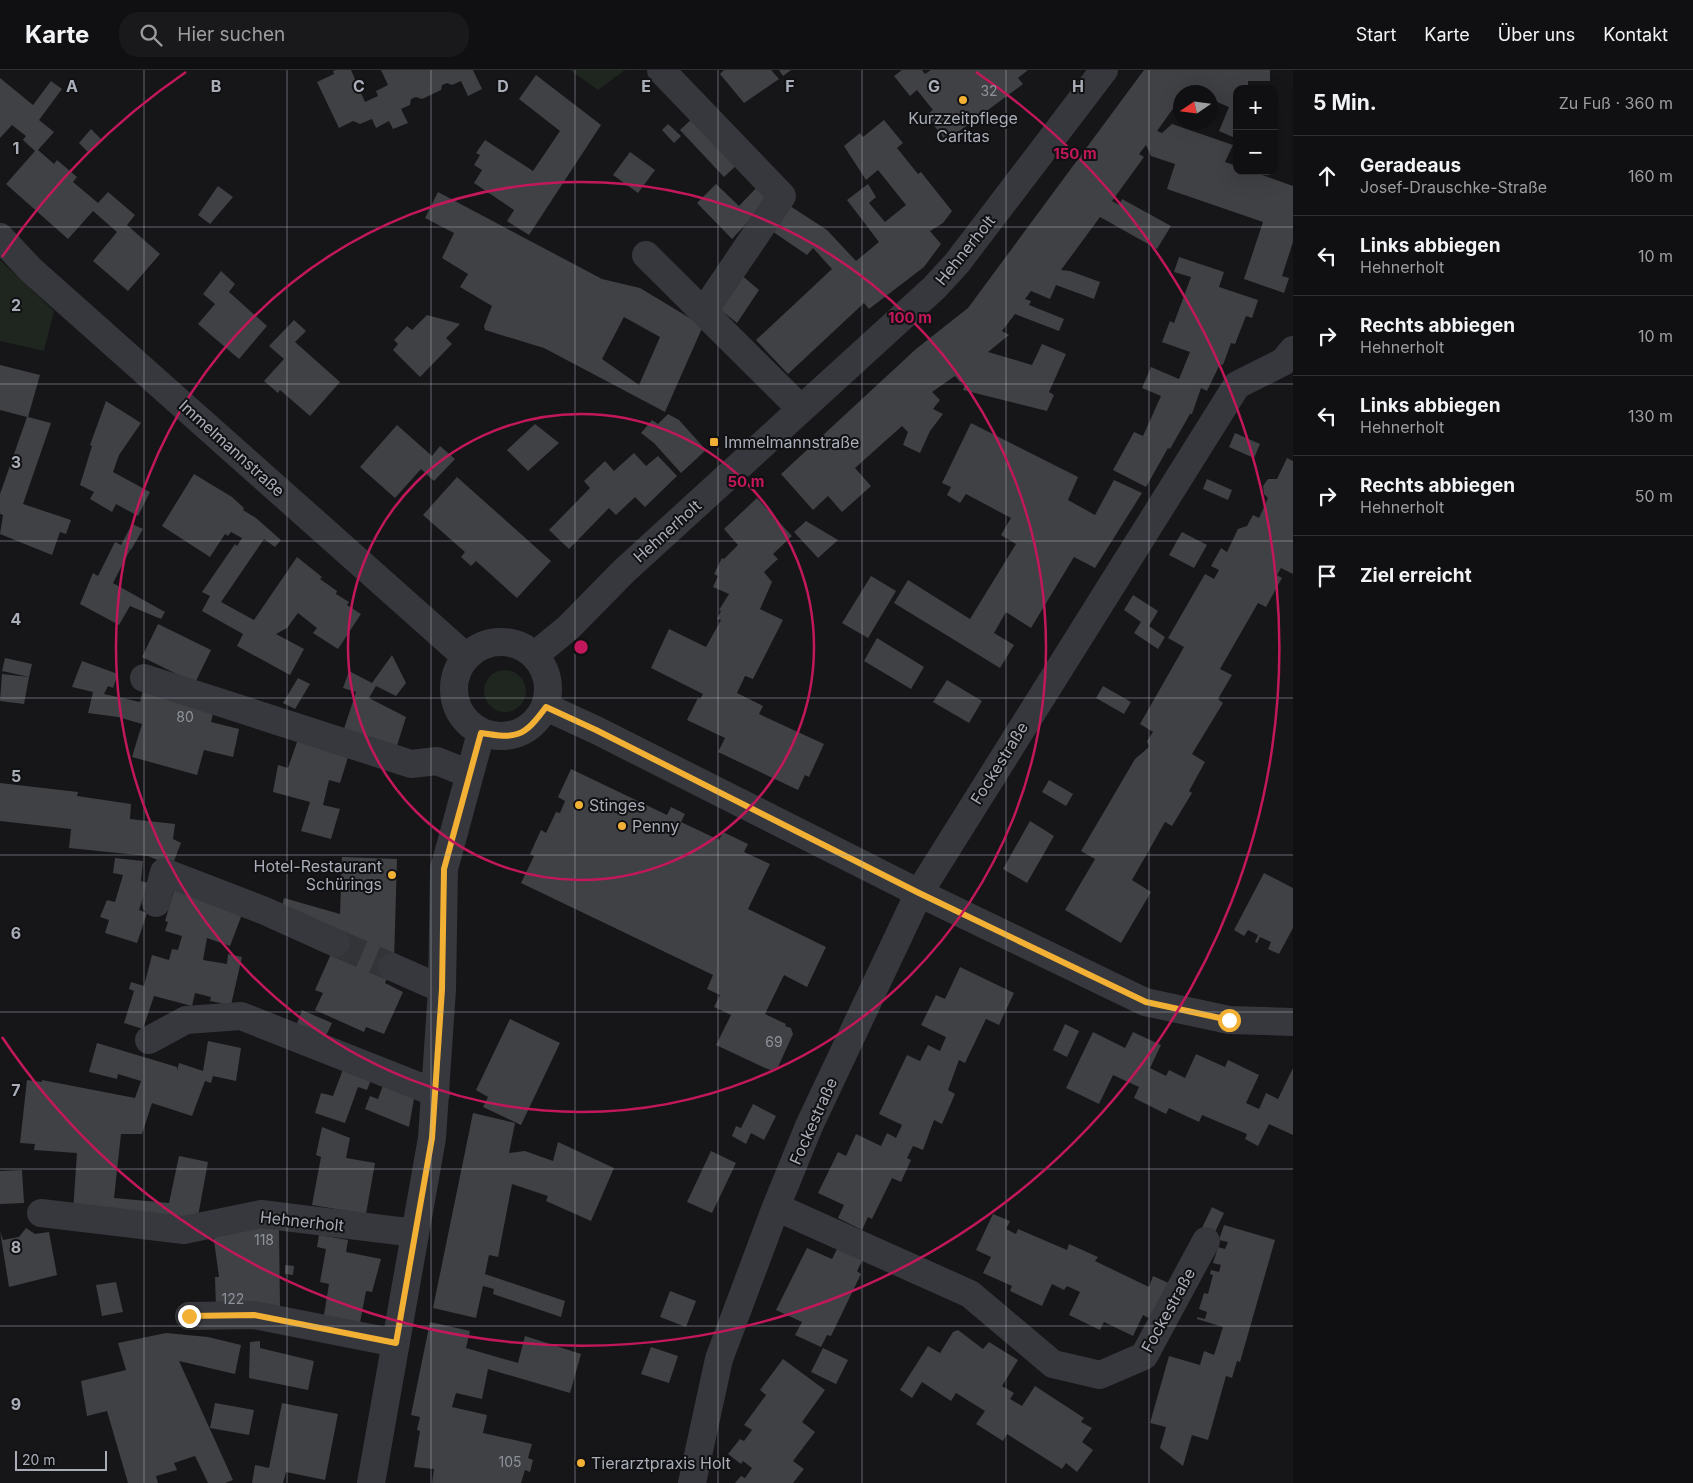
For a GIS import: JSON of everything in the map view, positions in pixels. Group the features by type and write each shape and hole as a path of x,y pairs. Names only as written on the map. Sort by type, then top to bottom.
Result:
{"street":[{"path":"660,70 782,196 704,311"},
{"name":"Hehnerholt","path":"535,655 568,628 624,571 934,288 957,263 1104,70"},
{"name":"Immelmannstraße","path":"0,237 32,270 466,657"},
{"path":"646,255 801,409"},
{"name":"Fockestraße","path":"692,1483 719,1359 776,1207 809,1126 919,893 1236,385 1288,356"},
{"path":"502,641 524,647 535,655 545,670 549,690 546,707 532,727 521,734 505,737 481,733 471,726 460,714 454,699 454,683 458,669 466,657 477,648 489,643 502,641"},
{"path":"144,678 411,764 437,761 469,774"},
{"path":"546,707 596,730 919,893 1146,1002 1229,1020 1293,1022"},
{"path":"371,1483 432,1138 442,989 444,869 481,733"},
{"path":"156,903 164,872 265,911 336,943"},
{"path":"392,967 442,989"},
{"path":"149,1040 186,1020 241,1016 436,1093"},
{"name":"Fockestraße","path":"776,1207 970,1294 1053,1364 1100,1375 1144,1356 1206,1241"},
{"name":"Hehnerholt","path":"41,1213 184,1230 261,1214 415,1234"},
{"path":"189,1316 254,1315 396,1343"}],"shaded area":[{"path":"570,70 625,70 598,90"},
{"path":"0,260 54,311 44,351 0,341"},
{"path":"505,670 520,676 526,691 520,706 505,712 490,706 484,691 490,676"}],"building":[{"path":"351,70 365,102 378,96 376,91 388,85 381,70 473,70 482,89 468,96 461,81 452,85 447,83 442,85 441,90 422,99 416,97 411,99 410,105 401,109 408,123 393,129 389,121 376,128 372,119 360,124 353,121 339,128 317,82 334,74 333,71"},
{"path":"724,70 771,70 779,79 744,103 720,74"},
{"path":"779,70 791,70 783,76"},
{"name":"Kurzzeitpflege Caritas","path":"902,70 922,70 925,74 931,70 1028,70 1018,78 1023,84 946,141 926,115 933,110 917,90 910,96 894,76"},
{"path":"1144,70 1270,70 1270,81 1248,81 1248,85 1233,85 1233,137 1219,131 1229,107 1218,102 1218,85 1173,85 1173,109 1157,131 1162,133 1172,124 1173,130 1189,130 1233,145 1225,162 1233,165 1233,175 1262,175 1293,186 1293,242 1282,276 1289,278 1284,293 1244,279 1263,222 1167,189 1175,164 1151,156 1146,145 1139,154 1144,157 1112,201 1119,205 1122,199 1171,226 1157,249 1100,217 1061,270 1070,271 1100,282 1094,299 1056,285 1050,299 1031,291 1025,299 1031,301 1029,305 1064,319 1059,331 1015,314 1002,331 1009,335 988,352 1032,365 1042,344 1066,354 1049,392 1054,395 1047,411 963,390 965,383 960,382 955,376 932,392 940,400 933,409 943,414 930,431 920,453 903,445 908,432 902,426 855,468 871,486 842,512 828,496 813,510 781,474 916,349 968,308"},
{"path":"536,75 601,125 529,235 507,221 514,210 474,183 482,170 474,165 480,155 476,153 485,140 533,171 560,131 519,99"},
{"path":"0,78 33,105 51,81 62,89 39,120 54,132 38,150 54,164 57,160 77,177 73,182 98,203 108,192 135,215 127,225 160,254 128,291 93,261 117,232 93,211 68,239 6,184 35,151 23,140 26,136 12,125 0,138"},
{"path":"696,115 741,161 724,177 680,130"},
{"path":"884,120 903,143 897,148 918,174 921,172 952,211 943,223 930,231 941,244 924,267 869,309 864,303 788,374 756,340 832,269 813,248 807,255 769,229 787,204 827,230 856,261 879,242 847,200 868,184 876,197 869,203 885,222 906,205 878,170 866,180 844,146 860,133 863,137"},
{"path":"668,124 681,136 674,143 662,130"},
{"path":"91,129 101,139 89,153 79,143"},
{"path":"630,152 655,170 638,193 613,175"},
{"path":"716,184 739,206 758,186 770,198 732,239 697,203"},
{"path":"218,186 233,197 210,224 198,215"},
{"path":"438,192 602,279 640,288 703,326 665,412 544,348 485,330 484,326 492,306 460,287 468,274 442,258 454,233 425,218","holes":["624,317 660,337 639,385 602,359"]},
{"path":"1179,257 1224,272 1219,287 1258,300 1252,318 1246,316 1235,344 1231,343 1223,365 1220,364 1207,391 1201,388 1192,414 1190,414 1170,449 1168,448 1146,487 1113,470 1134,432 1143,436 1161,396 1142,388 1151,367 1179,379 1190,352 1162,342 1170,321 1174,323 1191,277 1174,272"},
{"path":"221,271 235,284 229,292 267,326 239,359 198,324 215,304 203,294"},
{"path":"740,274 759,290 737,323 717,307"},
{"path":"427,315 460,324 446,338 452,344 420,377 393,350 398,344 394,340 407,326 412,330"},
{"path":"294,320 306,331 295,342 340,382 310,416 280,390 278,393 264,381 284,359 269,346"},
{"path":"0,365 40,375 28,417 51,423 23,504 71,520 66,534 60,532 52,555 0,534 3,515 0,514 0,494 27,417 0,410"},
{"path":"106,401 141,423 119,455 113,472 150,492 138,516 116,504 112,512 90,499 94,492 80,485 92,446 90,445"},
{"path":"668,414 679,420 706,450 681,473 654,443 641,433 652,420 658,424"},
{"path":"971,423 1078,477 1068,500 1095,515 1114,480 1142,493 1095,568 1074,557 1031,628 1006,612 994,633 1014,645 1000,668 894,603 908,580 970,619 1016,544 1001,535 1011,518 966,494 960,503 947,495 951,487 942,483"},
{"path":"535,424 559,443 528,471 507,450"},
{"path":"397,425 432,456 440,446 455,459 434,481 421,469 395,498 360,467"},
{"path":"1235,433 1260,444 1254,458 1229,447"},
{"path":"634,453 646,466 658,456 677,476 645,507 635,497 616,515 609,508 569,549 549,530 590,488 584,481 605,461 614,471"},
{"path":"1287,458 1293,461 1293,574 1281,568 1277,575 1282,578 1266,607 1258,603 1220,669 1232,675 1218,699 1223,703 1192,754 1205,762 1189,791 1192,793 1172,826 1165,822 1132,880 1151,892 1121,943 1065,910 1095,859 1081,851 1135,759 1149,747 1147,741 1153,732 1140,724 1184,647 1168,638 1205,574 1214,579 1219,570 1211,566 1221,548 1227,552 1238,529 1247,526 1253,515 1259,518 1268,498 1264,494 1263,486 1268,479 1277,479"},
{"path":"194,474 232,497 244,508 243,510 256,518 281,540 275,547 264,539 221,602 254,620 297,557 322,577 320,579 337,591 336,594 349,602 347,605 361,614 338,649 313,633 317,628 298,613 287,628 276,634 304,649 290,675 237,646 243,634 202,611 210,596 202,592 235,544 237,546 242,538 231,532 228,536 225,534 210,557 162,526"},
{"path":"457,477 551,561 517,598 476,561 471,566 461,557 465,552 423,515"},
{"path":"1207,479 1232,490 1228,500 1203,489"},
{"path":"757,498 792,536 773,554 778,559 764,572 772,582 760,609 783,620 753,679 745,676 737,693 763,706 759,714 824,744 809,777 805,775 798,790 718,752 725,738 687,720 698,698 700,699 703,694 651,668 669,629 706,647 721,620 717,619 721,611 719,610 729,594 713,587 718,576 714,574 722,558 724,559 738,545 724,529"},
{"path":"806,521 838,540 818,558 794,532"},
{"path":"132,524 143,529 131,550 124,546 130,550 113,583 165,612 161,619 130,606 119,625 80,604 93,573 98,576 115,542 121,545"},
{"path":"1182,532 1207,545 1194,568 1169,555"},
{"path":"871,576 896,591 868,638 842,623"},
{"path":"1133,595 1158,611 1149,626 1165,637 1158,649 1134,633 1141,622 1124,610"},
{"path":"158,624 211,650 195,683 142,657"},
{"path":"877,638 924,667 911,689 864,661"},
{"path":"392,655 406,683 396,696 376,686 369,698 406,717 396,749 343,732 356,692 343,688 349,671 372,683"},
{"path":"5,658 32,664 29,677 2,671"},
{"path":"82,661 118,674 113,688 108,686 104,694 140,702 143,690 213,714 211,722 239,729 233,757 204,750 197,775 132,757 142,724 118,717 88,713 93,692 72,687"},
{"path":"2,674 29,677 24,704 0,701"},
{"path":"298,678 310,684 295,709 283,703"},
{"path":"947,680 982,701 969,723 933,702"},
{"path":"1103,686 1131,702 1124,714 1096,698"},
{"path":"298,739 349,754 340,783 329,780 323,805 340,809 331,839 301,831 310,802 273,792 278,765 288,768"},
{"path":"571,769 667,815 671,807 685,814 681,822 719,840 723,832 748,844 744,852 770,864 748,909 826,947 807,987 784,975 765,1014 786,1024 785,1026 791,1028 793,1034 778,1067 771,1070 765,1068 716,1045 731,1015 714,1007 720,995 707,989 713,975 521,883 534,856 530,854 541,830 546,833 556,812 560,813 565,801 558,797"},
{"path":"1049,780 1073,794 1066,806 1042,792"},
{"path":"0,783 78,792 77,796 131,804 130,819 175,824 173,839 181,843 172,866 148,856 69,848 71,829 0,821"},
{"path":"1030,821 1054,836 1027,883 1003,869"},
{"path":"342,857 397,859 394,961 385,983 403,992 384,1034 366,1027 364,1032 315,1010 323,993 315,990 339,936 281,910 284,898 340,914"},
{"path":"115,858 143,861 141,881 148,883 139,910 147,913 137,943 105,933 109,920 100,917 107,900 115,902 123,875 113,873"},
{"path":"1264,873 1293,888 1293,928 1279,954 1268,949 1271,942 1260,937 1257,943 1255,942 1258,935 1248,930 1244,936 1234,930"},
{"path":"176,884 244,909 230,946 207,938 203,960 227,964 228,954 242,957 231,1005 210,1001 211,997 195,993 192,1006 154,996 143,1029 124,1023 134,991 129,989 131,982 144,986 152,955 169,960 172,949 178,950 182,936 165,931 168,922 165,921"},
{"path":"960,967 1014,993 999,1025 986,1019 965,1063 959,1060 948,1090 955,1094 942,1124 934,1120 923,1150 913,1146 907,1158 911,1160 901,1182 892,1178 872,1219 868,1217 862,1230 838,1218 844,1205 818,1193 838,1152 846,1156 856,1134 881,1146 887,1133 896,1138 902,1125 879,1114 907,1055 920,1061 928,1045 940,1051 946,1037 921,1025 936,995 945,999"},
{"path":"302,1010 332,1023 325,1038 296,1026"},
{"path":"510,1019 560,1043 521,1125 483,1107 488,1097 476,1090"},
{"path":"1065,1024 1079,1031 1067,1057 1053,1050"},
{"path":"1093,1032 1125,1048 1133,1032 1161,1045 1150,1068 1166,1076 1169,1070 1185,1078 1196,1054 1225,1067 1228,1060 1259,1075 1246,1103 1259,1109 1266,1093 1278,1099 1293,1068 1293,1135 1269,1124 1258,1146 1245,1139 1247,1134 1202,1115 1199,1122 1169,1108 1166,1114 1134,1098 1139,1087 1113,1075 1099,1104 1066,1088"},
{"path":"208,1041 241,1048 236,1081 213,1076 211,1083 205,1081 192,1116 152,1103 142,1134 121,1134 114,1198 169,1203 179,1156 208,1162 197,1222 73,1212 77,1153 34,1150 35,1144 20,1143 27,1080 42,1082 42,1080 135,1098 141,1081 118,1074 117,1079 89,1072 97,1043 177,1067 177,1071 179,1063 203,1071"},
{"path":"345,1064 373,1075 367,1090 358,1087 345,1123 315,1113 321,1093 333,1096"},
{"path":"385,1080 415,1093 409,1127 365,1109 370,1096 378,1099"},
{"path":"753,1104 776,1116 764,1140 751,1133 746,1144 732,1136 736,1126 741,1128"},
{"path":"473,1113 515,1123 509,1153 525,1151 553,1161 558,1142 614,1168 591,1221 546,1201 548,1196 512,1184 498,1257 489,1255 485,1274 565,1301 561,1317 493,1294 494,1289 483,1286 476,1318 433,1308"},
{"path":"322,1127 350,1138 346,1158 375,1163 366,1214 312,1205 321,1157 316,1155"},
{"path":"711,1151 736,1163 712,1213 687,1202"},
{"path":"22,1170 24,1203 0,1204 0,1171"},
{"path":"1212,1207 1224,1213 1213,1236 1201,1230"},
{"path":"993,1214 1010,1221 1006,1229 1016,1234 1018,1229 1067,1250 1069,1244 1098,1257 1095,1261 1149,1287 1153,1276 1173,1285 1156,1322 1143,1315 1133,1336 1104,1322 1100,1330 1069,1315 1080,1292 1067,1286 1064,1290 1052,1284 1042,1306 1010,1291 1012,1286 983,1273 991,1257 976,1250"},
{"path":"1224,1225 1275,1240 1240,1362 1237,1361 1232,1378 1226,1376 1208,1440 1192,1435 1183,1466 1160,1448 1166,1427 1150,1423 1169,1356 1200,1365 1204,1351 1214,1355 1223,1327 1197,1319 1197,1317 1205,1319 1207,1312 1199,1309 1204,1293 1208,1294 1213,1275 1210,1274 1211,1270 1219,1272 1221,1265 1213,1263 1218,1247 1225,1249 1228,1242 1219,1240"},
{"path":"279,1227 280,1307 216,1308 215,1277 219,1277 213,1233 231,1228"},
{"path":"26,1228 35,1234 49,1232 57,1275 9,1287 0,1231 3,1240 19,1237"},
{"path":"319,1235 348,1240 346,1252 381,1259 372,1292 366,1291 359,1328 323,1321 329,1284 320,1282 326,1249 317,1247"},
{"path":"838,1247 863,1259 857,1271 861,1274 831,1336 827,1335 821,1347 795,1335 802,1322 776,1310 807,1248 832,1259"},
{"path":"285,1265 294,1266 293,1275 285,1274"},
{"path":"116,1282 123,1312 102,1316 96,1285"},
{"path":"670,1291 696,1301 686,1327 660,1317"},
{"path":"430,1322 470,1331 466,1348 518,1363 525,1336 581,1354 570,1393 488,1369 482,1399 456,1393 452,1407 487,1415 483,1433 532,1444 528,1458 533,1460 530,1472 525,1470 521,1483 432,1483 434,1469 414,1467 420,1431 417,1430 420,1417 411,1415"},
{"path":"958,1330 983,1349 989,1342 1018,1360 1002,1386 1014,1393 1010,1399 1022,1406 1035,1386 1084,1418 1081,1422 1092,1428 1082,1442 1093,1450 1077,1472 1066,1463 1062,1469 1007,1434 1003,1441 976,1424 985,1411 956,1393 951,1401 922,1382 912,1398 900,1390 928,1346 940,1353 953,1332"},
{"path":"166,1333 208,1337 241,1345 235,1374 179,1361 233,1480 225,1483 208,1483 195,1456 174,1463 177,1470 156,1476 158,1483 128,1483 107,1411 87,1416 81,1381 126,1370 118,1343"},
{"path":"260,1341 260,1348 314,1361 308,1390 249,1378 250,1342"},
{"path":"651,1347 678,1356 669,1383 641,1374"},
{"path":"823,1348 848,1360 836,1384 811,1372"},
{"path":"783,1359 825,1390 802,1422 815,1432 793,1461 804,1469 793,1483 735,1483 741,1476 745,1478 752,1468 743,1461 741,1464 728,1454 740,1439 744,1441 752,1430 744,1425 766,1395 760,1390"},
{"path":"215,1403 254,1410 249,1435 210,1428"},
{"path":"282,1403 338,1414 325,1480 286,1472 283,1483 252,1483 255,1465 269,1468"}],"tunnel":[{"path":"336,943 392,967"}],"place":[{"name":"Kurzzeitpflege Caritas","path":"963,100"},
{"name":"Immelmannstraße","path":"714,442"},
{"name":"Stinges","path":"579,805"},
{"name":"Penny","path":"622,826"},
{"name":"Hotel-Restaurant Schürings","path":"392,875"},
{"name":"Tierarztpraxis Holt","path":"581,1463"}],"route":[{"path":"189,1316 254,1315 396,1343 432,1138 442,989 444,869 481,733 505,737 521,734 532,727 546,707 596,730 919,893 1146,1002 1229,1020"}]}
